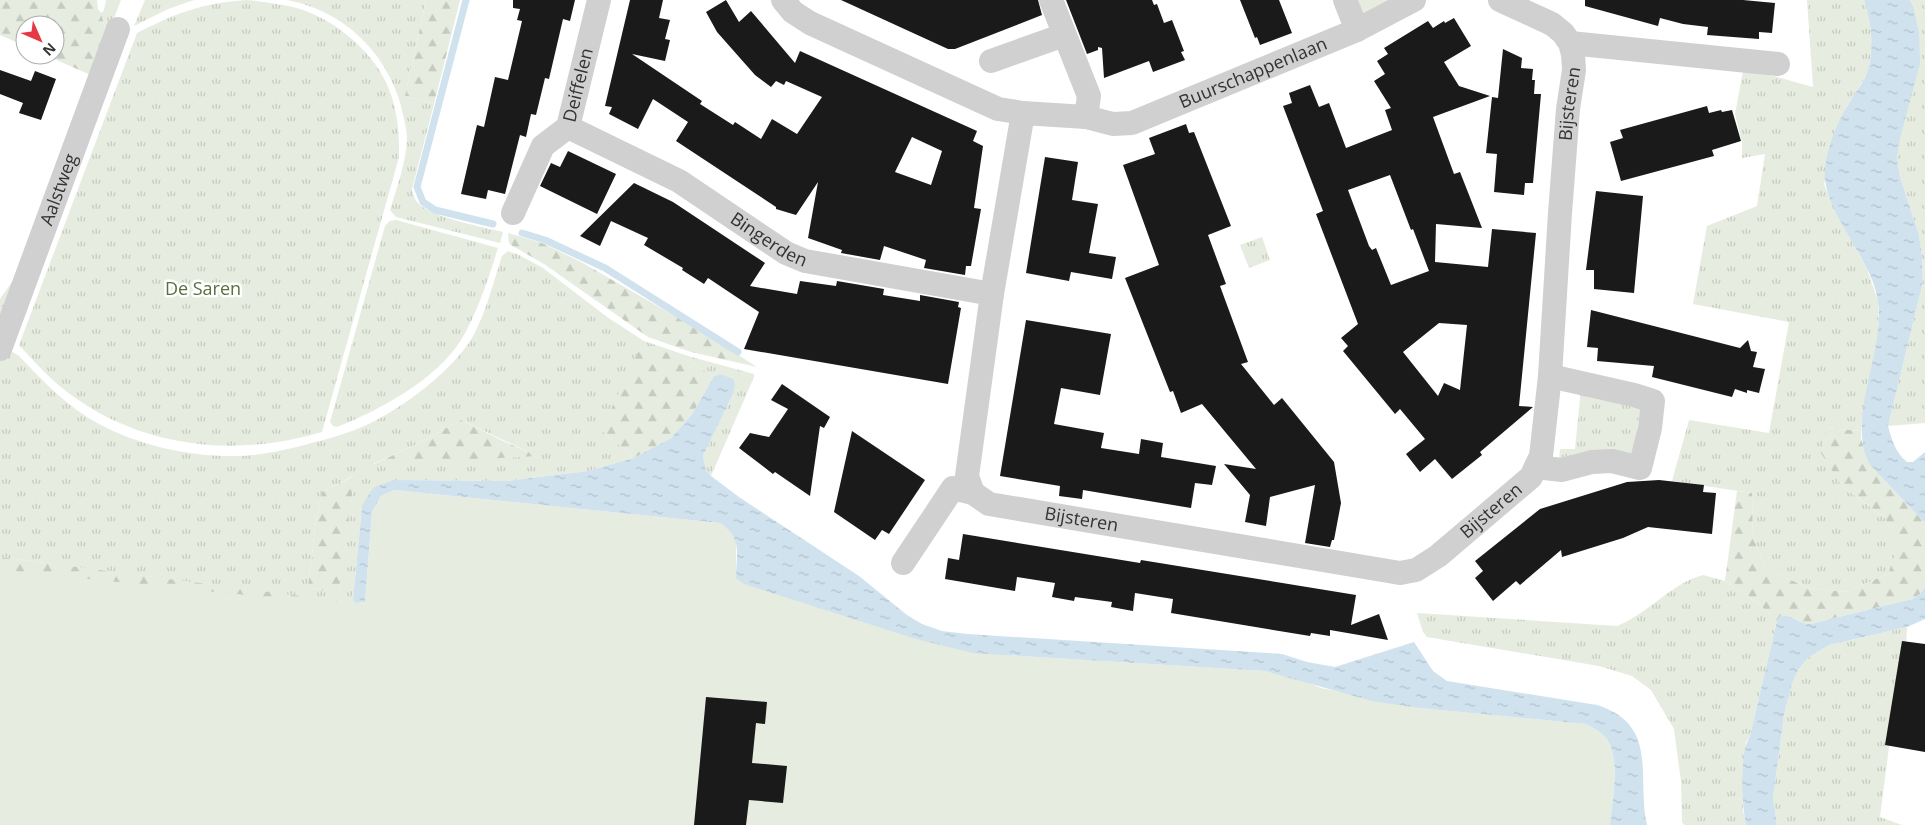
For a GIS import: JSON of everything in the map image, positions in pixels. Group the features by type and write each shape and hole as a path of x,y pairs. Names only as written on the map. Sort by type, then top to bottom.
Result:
{"street":[{"name":"Deiffelen","path":"513,213 543,146 568,127 599,0"},
{"name":"Buurschappenlaan","path":"783,0 792,12 810,23 998,109 1086,118 1114,124 1132,123 1357,30 1414,0"},
{"path":"1051,0 1089,96 1086,118"},
{"path":"1345,0 1357,30"},
{"name":"Bijsteren","path":"972,494 989,504 1400,573 1416,570 1438,556 1530,477 1541,456 1550,376 1568,109 1574,70 1573,54 1570,43 1563,33 1552,24 1500,0"},
{"name":"Aalstweg","path":"0,349 118,29"},
{"path":"991,61 1064,35"},
{"name":"Bijsteren","path":"1570,43 1778,64"},
{"path":"972,494 967,476 992,294 1024,113"},
{"name":"Bingerden","path":"568,127 679,182 786,253 805,261 992,294"},
{"name":"Bijsteren","path":"1536,467 1562,470 1592,462 1612,461 1640,468 1650,428 1653,402 1634,395 1550,376"},
{"path":"903,563 954,488 972,494"}],"green space":[{"path":"0,0 97,0 107,36 93,76 65,64 65,15 15,15 15,42 0,35"},
{"path":"106,0 121,0 107,36 101,13 104,10"},
{"path":"145,0 194,0 168,9 134,26"},
{"name":"De Saren","path":"247,0 287,6 314,14 341,30 366,52 384,79 395,107 399,157 322,432 290,440 226,446 162,438 132,428 102,414 59,386 19,345 137,33 203,6"},
{"path":"287,0 426,0 405,96 434,104 412,189 413,195 418,203 434,213 503,232 500,243 396,217 390,210 403,166 407,139 401,106 385,68 359,36 343,23 307,5"},
{"path":"426,0 460,0 434,104 405,96"},
{"path":"1349,0 1399,0 1357,18"},
{"path":"1807,0 1864,0 1870,19 1872,46 1868,72 1846,108 1824,184 1867,269 1878,301 1879,335 1861,431 1826,428 1841,485 1885,518 1899,545 1888,574 1846,592 1808,588 1765,568 1753,537 1752,493 1672,481 1689,420 1769,433 1789,322 1693,304 1707,226 1757,206 1765,154 1742,158 1742,142 1735,114 1743,71 1774,76 1813,87"},
{"path":"1910,0 1925,0 1925,423 1888,426 1923,282 1919,235 1900,177 1897,158 1913,6"},
{"path":"396,220 498,248 487,283 472,319 461,340 450,354 422,380 388,403 337,427 333,426 330,422 385,226 390,221"},
{"path":"508,233 542,243 581,262 701,331 757,367 691,352 648,337 544,264 511,245"},
{"path":"1262,237 1270,260 1249,268 1240,245"},
{"path":"508,251 543,268 607,317 644,341 688,356 754,374 754,377 711,476 706,470 703,456 733,394 733,380 720,374 714,376 687,360 601,430 634,458 588,471 505,481 394,480 362,506 353,600 355,603 736,578 1610,825 378,745 0,825 0,570 348,603 0,557 0,361 3,352 11,351 19,356 56,393 87,417 131,438 166,449 202,455 245,456 275,452 330,438 376,421 432,382 456,359 472,338 487,303 502,256","holes":["461,420 537,456 373,464 413,446","353,476 339,590 326,591 308,587 316,521 322,492"]},
{"path":"23,266 0,328 0,299"},
{"path":"642,344 687,360 714,376 693,413 671,438 634,458 601,430"},
{"path":"1581,389 1641,405 1633,455 1559,460 1560,449 1575,449"},
{"path":"461,420 538,456 372,465 413,446"},
{"path":"1826,428 1861,431 1861,439 1870,465 1925,523 1925,587 1920,594 1912,599 1810,624 1781,615 1777,621 1758,603 1725,581 1737,491 1752,493 1753,537 1765,568 1808,588 1846,592 1888,574 1898,545 1885,518 1841,485 1821,453"},
{"path":"354,476 339,591 326,591 308,587 316,521 322,492"},
{"path":"394,490 720,523 731,530 736,540 736,578 744,584 916,639 973,653 1265,671 1301,680 1321,688 1419,708 1586,724 1599,731 1605,737 1613,755 1615,779 1610,825 0,825 0,570 313,602 365,602 372,512 381,496"},
{"path":"0,557 355,603 313,602 0,570"},
{"path":"1703,575 1725,581 1758,603 1777,621 1750,736 1746,742 1743,810 1746,825 1684,825 1682,822 1681,781 1674,729 1651,690 1632,676 1599,666 1427,637 1423,632 1417,613 1617,626 1639,614 1680,585"},
{"path":"1907,627 1906,646 1889,747 1880,817 1902,825 1777,825 1773,798 1784,715 1792,684 1798,670 1808,658 1829,645"}],"water":[{"path":"1864,0 1910,0 1919,33 1920,64 1900,138 1897,158 1900,177 1919,235 1923,282 1888,426 1897,450 1907,462 1913,462 1925,452 1925,523 1870,465 1863,447 1863,407 1879,322 1878,302 1867,269 1839,218 1826,185 1826,161 1831,142 1842,116 1865,78 1870,61 1871,35 1869,17"},
{"path":"720,374 733,379 735,385 733,394 703,456 706,470 739,497 859,576 907,615 922,624 942,631 967,634 1282,654 1307,662 1335,667 1414,642 1433,671 1447,681 1597,705 1617,714 1630,725 1638,739 1642,754 1644,807 1647,825 1610,825 1615,779 1613,755 1605,737 1599,731 1586,724 1419,708 1372,701 1265,671 973,653 916,639 744,584 736,578 737,547 735,540 732,534 720,523 394,490 381,496 372,512 365,602 355,603 353,600 362,506 373,488 394,480 505,481 588,471 634,458 671,438 693,413 714,376"},
{"path":"1925,587 1925,619 1907,627 1829,645 1808,658 1798,670 1792,684 1784,715 1773,798 1777,825 1746,825 1743,805 1744,754 1777,621 1781,615 1810,624 1912,599 1920,594"}],"building":[{"path":"513,0 575,0 570,21 563,19 549,79 545,78 536,115 531,114 526,137 520,135 505,194 488,190 486,199 461,194 477,125 484,127 495,77 508,80 522,21 517,20 520,9 513,8"},
{"path":"630,0 663,0 659,18 670,20 665,39 670,40 665,61 632,54 702,101 700,104 733,125 735,122 761,139 772,119 797,134 822,97 786,81 784,85 776,81 771,87 755,75 717,32 706,12 726,0 739,22 751,11 795,63 800,51 977,131 973,141 983,146 974,208 981,209 971,266 966,266 965,275 924,268 926,260 884,246 880,260 841,253 842,250 808,238 818,182 796,215 776,209 776,207 676,141 688,122 653,99 638,129 609,114 612,107 605,106","holes":["912,137 942,151 931,185 895,172"]},
{"path":"841,0 1038,0 1042,15 955,49 948,49"},
{"path":"1066,0 1152,0 1154,5 1157,4 1164,23 1172,20 1184,51 1181,52 1185,60 1153,72 1149,61 1104,78 1102,48 1098,47 1098,50 1087,54"},
{"path":"1240,0 1279,0 1292,33 1260,45 1257,37 1255,38"},
{"path":"1585,0 1743,0 1775,3 1772,33 1759,32 1759,39 1707,35 1708,27 1683,24 1660,18 1658,26 1585,6"},
{"path":"1454,18 1471,46 1444,62 1459,86 1490,96 1433,117 1454,174 1460,172 1482,228 1436,224 1435,262 1488,267 1492,229 1536,233 1519,406 1533,407 1480,452 1482,455 1452,479 1435,459 1420,472 1406,454 1425,439 1400,409 1395,414 1343,351 1348,346 1341,338 1358,324 1316,214 1323,211 1283,106 1292,103 1289,93 1310,85 1319,107 1329,103 1346,148 1392,130 1385,110 1391,108 1374,81 1385,74 1377,61 1388,54 1384,48 1428,21 1433,28 1444,21 1445,23","holes":["1390,175 1429,271 1391,285 1376,248 1372,250 1369,246 1348,190","1439,323 1467,325 1460,390 1444,383 1438,396 1403,352"]},
{"path":"1503,49 1522,58 1521,68 1533,69 1532,80 1535,80 1534,94 1541,94 1533,183 1525,183 1524,195 1494,192 1497,154 1486,153 1492,97 1498,98"},
{"path":"0,70 31,81 35,71 56,79 41,120 19,113 23,103 0,94"},
{"path":"1707,106 1709,113 1732,110 1741,141 1712,150 1714,156 1621,181 1610,142 1623,138 1620,130"},
{"path":"1186,124 1189,133 1194,132 1231,226 1208,235 1226,284 1220,286 1248,362 1241,364 1274,405 1282,398 1334,462 1341,503 1334,540 1332,540 1330,547 1305,543 1315,485 1270,497 1266,526 1245,522 1250,495 1224,464 1256,469 1202,404 1181,413 1173,391 1170,392 1125,278 1159,265 1123,165 1155,154 1149,138"},
{"path":"568,151 616,174 597,214 540,186 551,163 560,167"},
{"path":"1045,157 1078,162 1072,200 1098,204 1089,253 1116,257 1112,279 1071,272 1069,281 1026,273"},
{"path":"634,183 673,202 765,263 750,286 797,294 800,281 836,286 837,281 884,289 883,295 920,301 920,295 959,302 958,307 961,308 948,384 744,349 759,312 708,278 704,284 682,270 683,268 644,245 648,238 611,221 600,246 580,236"},
{"path":"1596,191 1643,196 1634,293 1594,289 1594,270 1586,270"},
{"path":"1591,310 1740,348 1748,340 1751,351 1757,352 1753,367 1765,369 1759,393 1747,390 1747,393 1735,389 1732,397 1652,377 1654,366 1597,361 1598,348 1587,347"},
{"path":"1026,320 1111,334 1100,395 1061,388 1054,424 1104,433 1101,448 1139,454 1141,439 1163,443 1161,457 1216,466 1212,485 1195,483 1191,508 1083,490 1082,499 1059,496 1060,486 1000,476"},
{"path":"782,384 830,417 824,428 820,426 810,496 775,472 773,474 739,448 750,433 769,437 788,409 771,400"},
{"path":"852,431 925,480 889,534 882,530 875,540 834,512"},
{"path":"1659,480 1704,485 1703,492 1716,493 1712,534 1648,527 1623,538 1562,557 1561,550 1520,585 1516,581 1493,601 1475,578 1483,571 1475,561 1540,509 1627,482"},
{"path":"963,534 1140,563 1141,560 1356,595 1351,625 1379,614 1388,640 1330,630 1330,636 1311,633 1310,636 1171,613 1173,599 1135,593 1133,611 1111,607 1112,602 1075,597 1074,601 1052,597 1055,583 1017,577 1015,591 945,579 948,558 959,560"},
{"path":"1902,641 1925,644 1925,752 1885,745"},
{"path":"706,697 767,702 765,724 756,723 752,763 787,766 783,803 749,800 746,825 694,825"}],"waterway":[{"path":"466,0 417,187 423,202 435,210 493,224"},
{"path":"522,233 545,240 605,268 738,352"}]}
